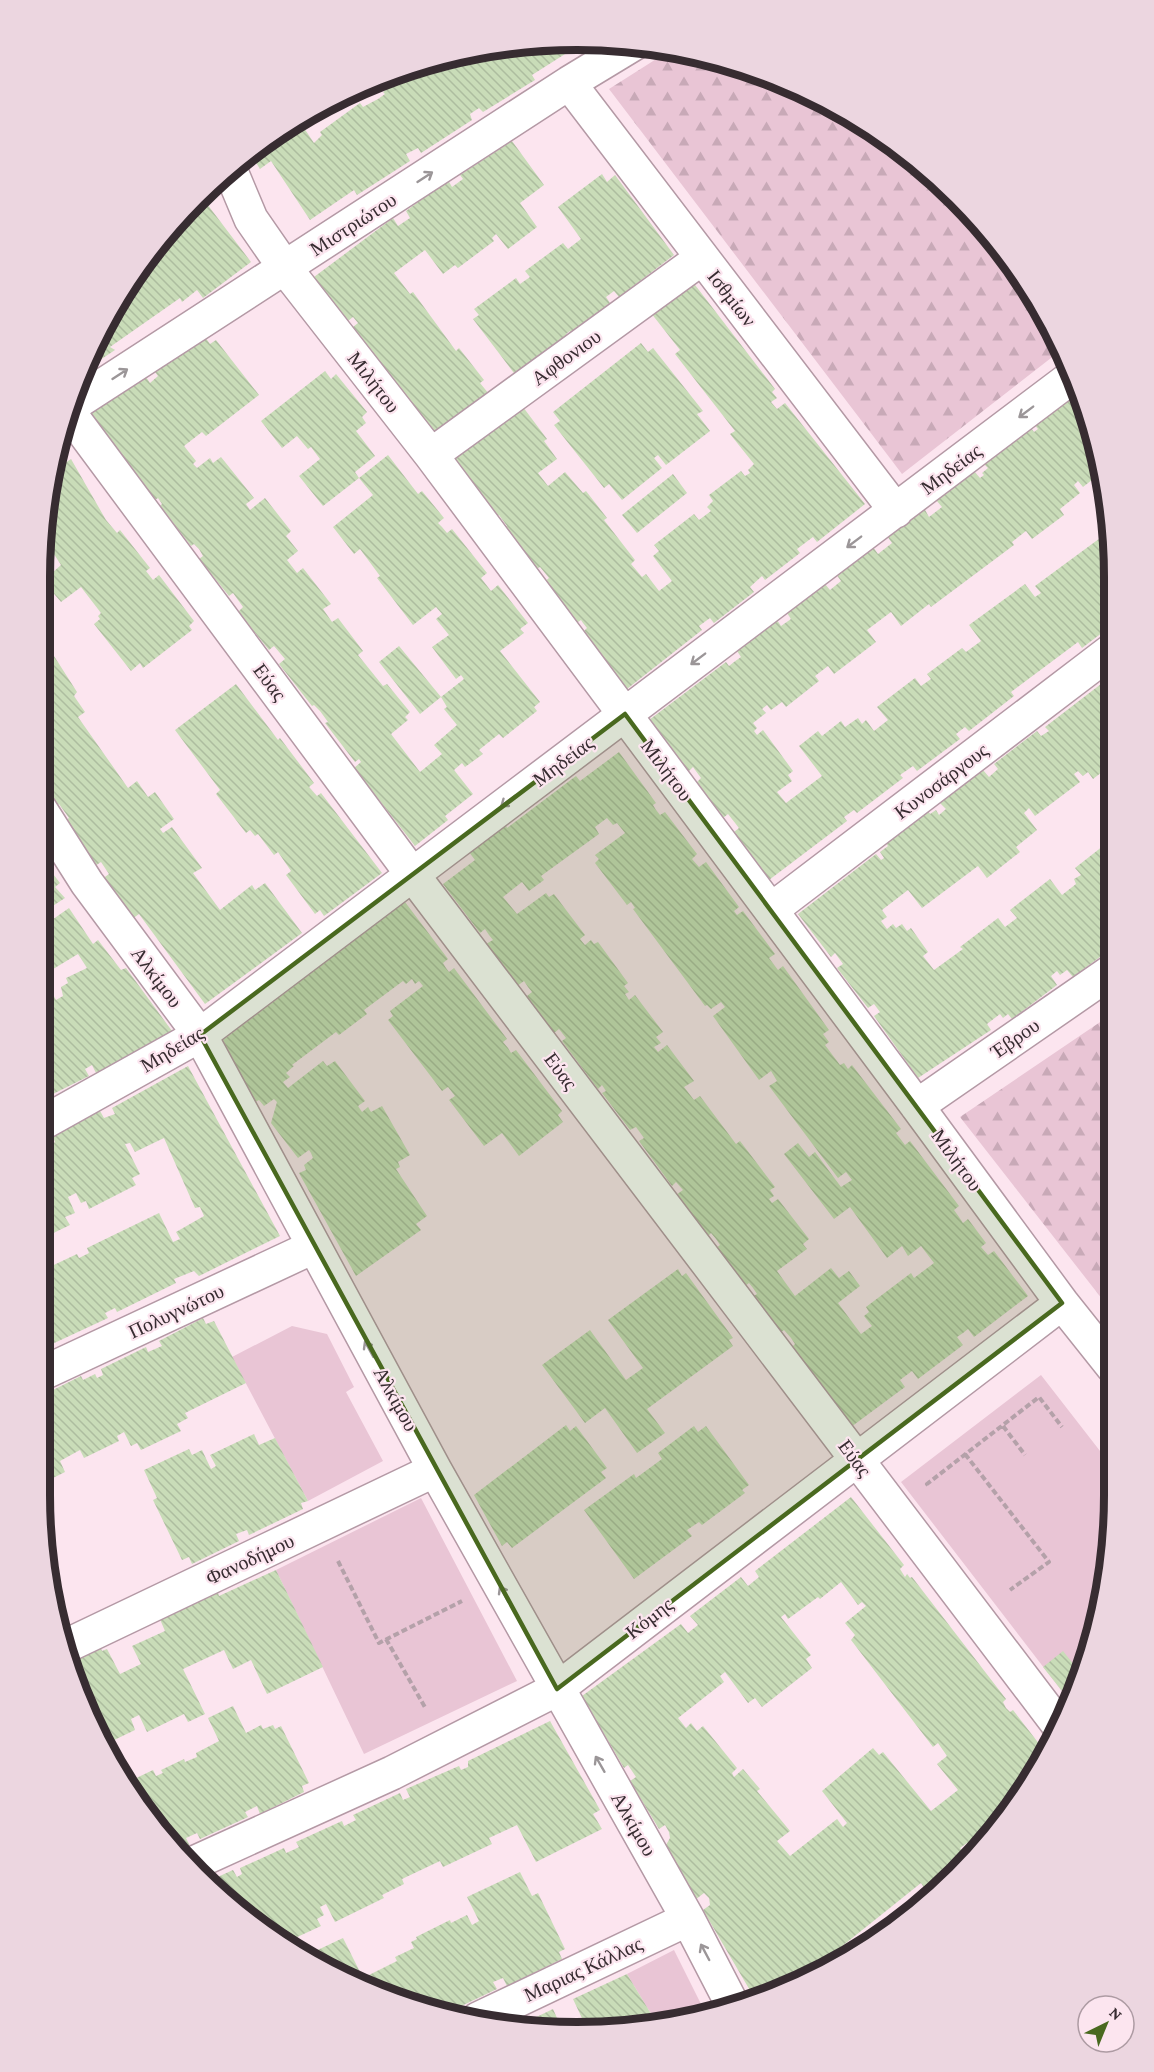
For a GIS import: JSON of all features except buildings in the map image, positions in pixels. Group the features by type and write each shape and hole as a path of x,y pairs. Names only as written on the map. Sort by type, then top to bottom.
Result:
{"street":[{"name":"Μιστριώτου","path":"80,400 621,52"},
{"name":"Ισθμίων","path":"569,83 896,511"},
{"name":"Μιλήτου","path":"233,177 251,219 285,268 431,455 1062,1303 1104,1355"},
{"name":"Αφθονιου","path":"431,455 702,258"},
{"name":"Μηδείας","path":"50,1119 200,1035 1066,381"},
{"name":"Εύας","path":"74,418 412,874 1054,1719"},
{"name":"Κυνοσάργους","path":"771,910 1104,656"},
{"name":"Αλκίμου","path":"50,825 87,884 200,1035 435,1470 688,1919 730,2000"},
{"name":"Έβρου","path":"917,1106 1104,977"},
{"name":"Πολυγνώτου","path":"50,1370 313,1247"},
{"name":"Κόμης","path":"198,1861 392,1773 557,1689 1062,1303"},
{"name":"Φανοδήμου","path":"71,1644 435,1470"},
{"name":"Μαριας Κάλλας","path":"488,2014 688,1919"}],"path":[{"path":"934,1493 927,1484 1040,1397 1062,1427"},
{"path":"1003,1426 1025,1455"},
{"path":"965,1454 1049,1562 1010,1591 1003,1582"},
{"path":"320,1525 379,1643 498,1583"},
{"path":"386,1639 446,1745"}],"highlighted area":[{"path":"625,714 1062,1303 557,1689 200,1035"}],"green space":[{"path":"660,57 714,67 747,77 841,120 870,138 925,180 974,229 1016,284 1034,313 1055,355 902,474 609,89"},
{"path":"1104,1019 1104,1301 960,1117"},
{"path":"292,1326 327,1334 354,1387 346,1392 383,1461 308,1501 232,1357"},
{"path":"1041,1375 1104,1456 1100,1564 1087,1632 1065,1695 901,1482"},
{"path":"421,1498 517,1681 364,1754 276,1570"},
{"path":"674,1950 703,2007 653,2017 627,1974"}]}
